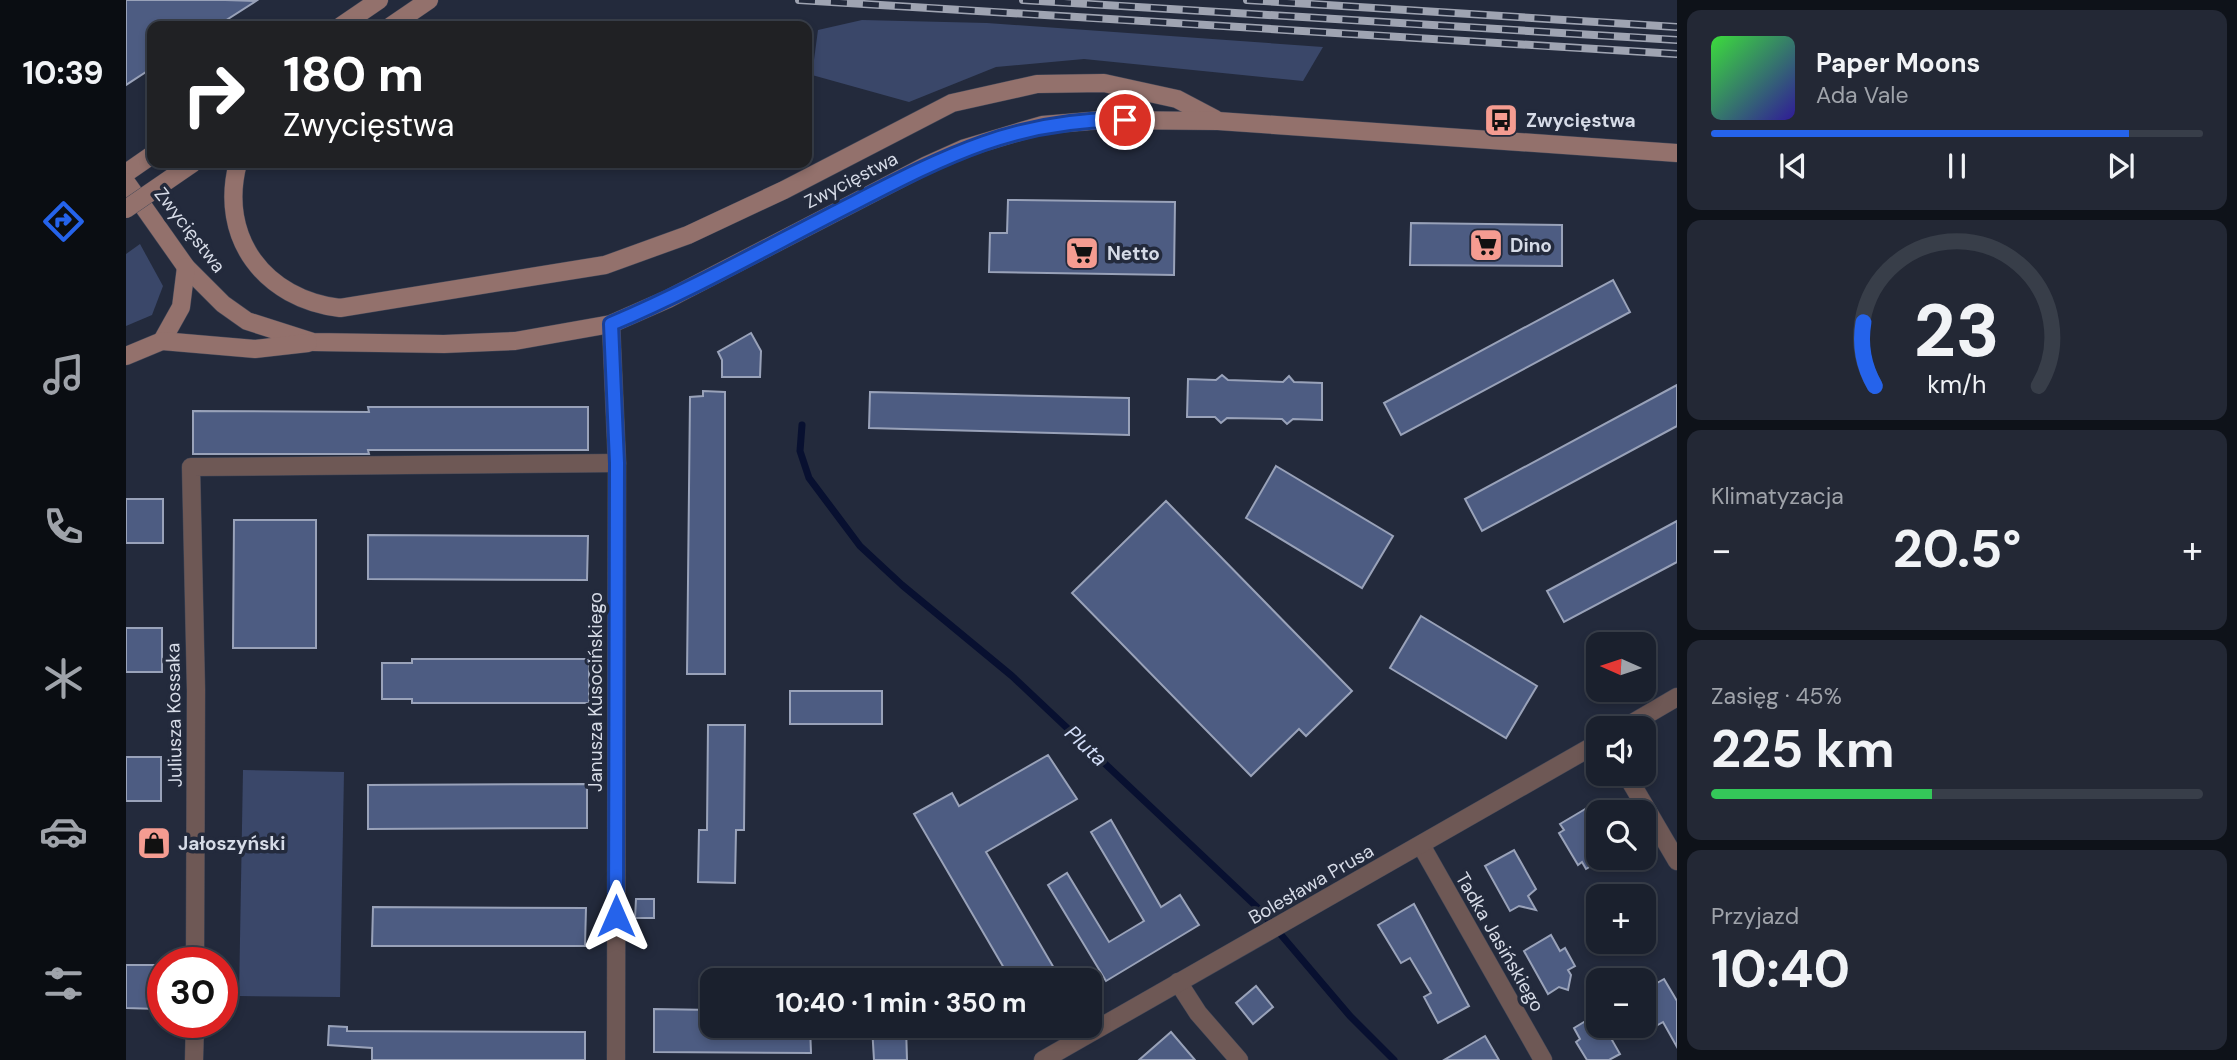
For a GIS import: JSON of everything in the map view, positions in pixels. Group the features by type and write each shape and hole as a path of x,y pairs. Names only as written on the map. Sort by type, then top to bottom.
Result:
{"main road":[{"path":"348,21 379,0"},
{"path":"398,21 429,0"},
{"path":"237,168 234,184 236,223 249,254 270,281 305,301 340,307 605,265 688,235 784,190 952,103 1037,84 1104,83 1177,99 1219,121"},
{"name":"Zwycięstwa","path":"126,183 187,267 223,304 247,321 313,342 444,344 515,341 611,324 668,299 742,259 965,148 1042,125 1102,120 1219,121 1677,153"},
{"path":"126,173 147,158"},
{"path":"126,209 186,168"},
{"path":"162,341 186,294 187,267"},
{"path":"126,356 162,341 255,349 313,342"}],"street":[{"name":"Janusza Kusocińskiego","path":"611,324 617,463 616,1060"},
{"name":"Juliusza Kossaka","path":"195,947 196,690 191,467 617,463"},
{"path":"1645,716 1677,697"},
{"name":"Bolesława Prusa","path":"1043,1060 1586,750"},
{"path":"1633,786 1677,861"},
{"name":"Tadka Jasińskiego","path":"1421,845 1543,1060"},
{"path":"1178,982 1198,1013 1239,1060"},
{"path":"194,1060 195,1038"}],"shaded area":[{"path":"862,20 987,23 1323,47 1303,81 1084,59 996,67 909,102 812,75 818,30"},
{"path":"140,244 163,286 152,315 126,326 126,254"},
{"path":"243,770 344,772 340,997 239,996"}],"building":[{"path":"126,0 256,1 225,21 147,21 147,71 126,85"},
{"name":"Netto","path":"1008,200 1175,202 1174,275 989,272 990,233 1007,233"},
{"name":"Dino","path":"1411,223 1562,225 1562,266 1410,265"},
{"path":"1613,280 1630,312 1401,435 1384,403"},
{"path":"751,333 761,351 760,377 722,377 722,360 718,352"},
{"path":"1222,375 1228,380 1283,382 1289,376 1294,382 1322,383 1322,420 1293,419 1287,424 1282,419 1227,418 1221,423 1215,417 1187,417 1188,379 1216,380"},
{"path":"1677,385 1677,426 1482,531 1465,499"},
{"path":"703,391 725,392 725,674 687,674 690,397 703,396"},
{"path":"870,392 1129,398 1129,435 869,428"},
{"path":"368,407 588,407 588,450 368,450 369,454 193,454 193,411 369,412"},
{"path":"1276,466 1393,536 1362,588 1246,518"},
{"path":"126,499 163,499 163,543 126,543"},
{"path":"1166,501 1352,691 1306,736 1299,729 1251,776 1072,593"},
{"path":"234,520 316,520 316,648 233,648"},
{"path":"1677,521 1677,562 1564,622 1547,591"},
{"path":"368,535 588,536 587,580 368,579"},
{"path":"1421,616 1537,686 1506,738 1390,668"},
{"path":"126,628 162,628 162,672 126,672"},
{"path":"412,659 589,659 589,703 412,703 412,699 382,699 382,663 412,663"},
{"path":"790,691 882,691 882,724 790,724"},
{"path":"708,725 745,725 744,830 736,830 735,883 698,882 699,830 707,830"},
{"path":"1048,755 1077,799 986,852 1054,968 1004,968 914,814 952,793 959,806"},
{"path":"126,757 161,757 161,801 126,801"},
{"path":"587,784 587,828 368,829 368,785"},
{"path":"1586,809 1586,869 1582,862 1578,865 1559,833 1564,830 1560,824"},
{"path":"1111,820 1161,907 1180,895 1199,925 1106,981 1102,968 1098,968 1048,885 1067,873 1109,942 1144,921 1091,832"},
{"path":"1514,850 1536,889 1528,896 1536,910 1519,906 1510,911 1485,866"},
{"path":"636,899 654,899 654,918 635,918"},
{"path":"1414,904 1469,1006 1438,1023 1424,997 1431,993 1410,958 1401,963 1378,925"},
{"path":"373,907 586,908 585,946 372,946"},
{"path":"1551,935 1560,951 1565,948 1575,966 1568,970 1571,975 1568,990 1559,987 1548,994 1524,951"},
{"path":"126,965 147,965 147,1009 126,1008"},
{"path":"1664,979 1677,1001 1677,1047 1663,1022 1656,1026 1656,984"},
{"path":"1256,986 1273,1007 1253,1024 1236,1003"},
{"path":"654,1009 700,1010 700,1038 810,1038 811,1053 654,1052"},
{"path":"1586,1021 1586,1038 1611,1038 1620,1054 1609,1060 1587,1060 1576,1042 1580,1039 1574,1028"},
{"path":"329,1026 347,1027 347,1031 585,1032 585,1060 372,1060 372,1048 328,1045"},
{"path":"1171,1032 1195,1060 1139,1060"},
{"path":"1485,1036 1499,1060 1444,1060"},
{"path":"873,1038 906,1038 907,1060 874,1060"}],"waterway":[{"name":"Pluta","path":"802,425 800,451 809,478 860,546 902,585 1012,676 1259,909 1350,1016 1394,1060"}],"railway":[{"path":"799,0 1677,54"},
{"path":"1023,0 1677,40"},
{"path":"1247,0 1677,27"}],"place":[{"name":"Zwycięstwa","path":"1501,120"},
{"name":"Dino","path":"1486,245"},
{"name":"Netto","path":"1082,253"},
{"name":"Jałoszyński","path":"154,843"}],"route":[{"path":"616,916 617,463 611,324 668,299 742,259 965,148 1042,125 1125,120"}]}
